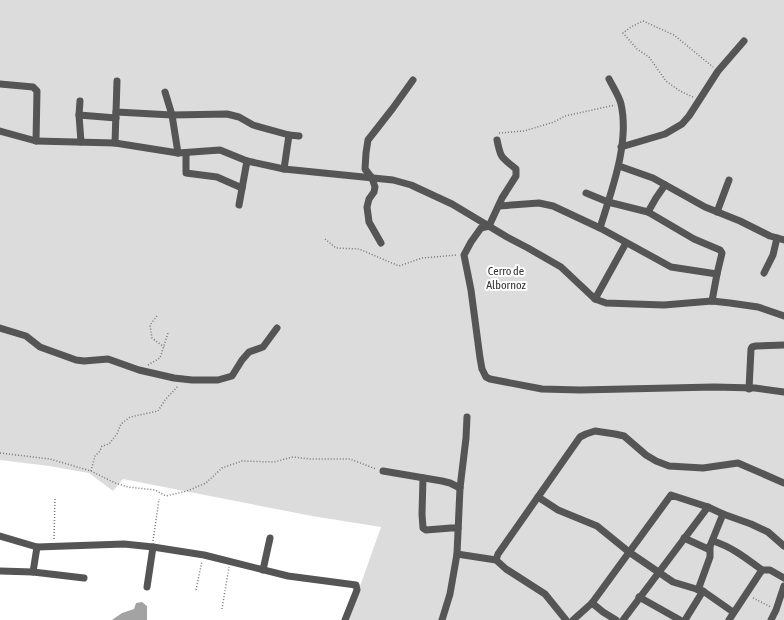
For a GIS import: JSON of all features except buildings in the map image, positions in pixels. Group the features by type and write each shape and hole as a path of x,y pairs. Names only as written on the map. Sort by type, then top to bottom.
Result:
{"street":[{"path":"621,147 665,134 676,129 682,124 700,100 718,71 744,40"},
{"path":"600,228 619,166 623,123 621,104 609,79"},
{"path":"381,243 369,222 367,206 375,189 372,178 366,169 368,140 394,108 413,80"},
{"path":"115,143 117,81"},
{"path":"0,84 33,87 37,91 36,141"},
{"path":"165,92 172,115 178,153"},
{"path":"80,101 80,142"},
{"path":"79,115 227,114 239,117 253,125 299,136"},
{"path":"0,131 36,141 115,143 178,153 220,150 247,160 284,170 393,180 411,185 452,204 561,267 595,299 606,303 664,305 712,301 758,307 784,316"},
{"path":"284,170 289,134"},
{"path":"497,140 499,152 503,159 516,169 517,173 502,198 489,226 481,228 464,255 471,290 482,369 486,376 490,379 542,389 580,390 714,387 784,392"},
{"path":"186,153 186,173 217,177 242,188"},
{"path":"239,205 247,160"},
{"path":"619,166 653,178 717,212 781,239 770,264 764,273"},
{"path":"717,212 730,180"},
{"path":"648,212 665,185"},
{"path":"586,193 608,202 648,212 694,239 720,250 722,253 712,301"},
{"path":"499,206 539,203 553,206 600,228 671,267 717,274"},
{"path":"595,299 626,243"},
{"path":"0,328 26,336 40,347 76,360 84,361 108,359 139,370 174,378 192,380 218,380 232,376 249,352 263,347 277,328"},
{"path":"749,389 750,349 756,346 784,345"},
{"path":"442,620 450,594 457,554 460,488 467,417"},
{"path":"496,560 498,554 580,437 586,434 605,432 624,436 646,455 669,466 703,468 738,463 784,483"},
{"path":"383,471 450,483 460,488"},
{"path":"423,478 423,528 426,530 458,528"},
{"path":"573,620 592,603 671,495 708,507 751,524 768,532 784,546"},
{"path":"538,497 558,510 597,526 629,552 673,582 701,591 733,612"},
{"path":"622,620 708,507"},
{"path":"685,620 701,591 712,544 723,514"},
{"path":"0,536 38,547 124,544 153,547 204,555 288,576 356,585 357,590 345,620"},
{"path":"263,570 270,538"},
{"path":"684,538 708,549 712,544"},
{"path":"712,544 723,544 737,551 762,570 770,570 784,578"},
{"path":"33,572 38,547"},
{"path":"147,587 153,547"},
{"path":"457,554 496,560 506,569 545,594 566,620"},
{"path":"729,620 762,570"},
{"path":"0,571 33,572 84,578"},
{"path":"770,620 776,610 784,586"},
{"path":"640,597 680,620"},
{"path":"592,603 616,620"}],"path":[{"path":"700,100 670,85 649,57 637,49 624,33 631,27 643,21 674,35 718,71"},
{"path":"497,140 493,136 501,132 524,130 554,122 565,116 621,104"},
{"path":"325,239 336,248 359,249 399,266 422,258 464,255"},
{"path":"156,316 150,324 152,338 164,347"},
{"path":"139,370 160,358 168,333"},
{"path":"91,471 95,456 100,451 102,446 109,444 117,434 121,424 130,417 158,411 165,400 180,384 180,378"},
{"path":"0,453 50,459 91,471 121,485 155,490 166,496 187,491 206,483 222,468 242,461 274,462 293,457 310,459 350,459 383,471"},
{"path":"54,547 55,499"},
{"path":"153,547 159,499"},
{"path":"196,590 204,555"},
{"path":"222,609 230,562"},
{"path":"746,595 776,610"}],"green space":[{"name":"Cerro de Albornoz","path":"0,0 784,0 784,620 348,620 381,527 312,516 123,479 113,491 89,473 0,460"}],"shaded area":[{"path":"142,602 147,606 147,620 112,620 122,613 134,609 136,603"}]}
